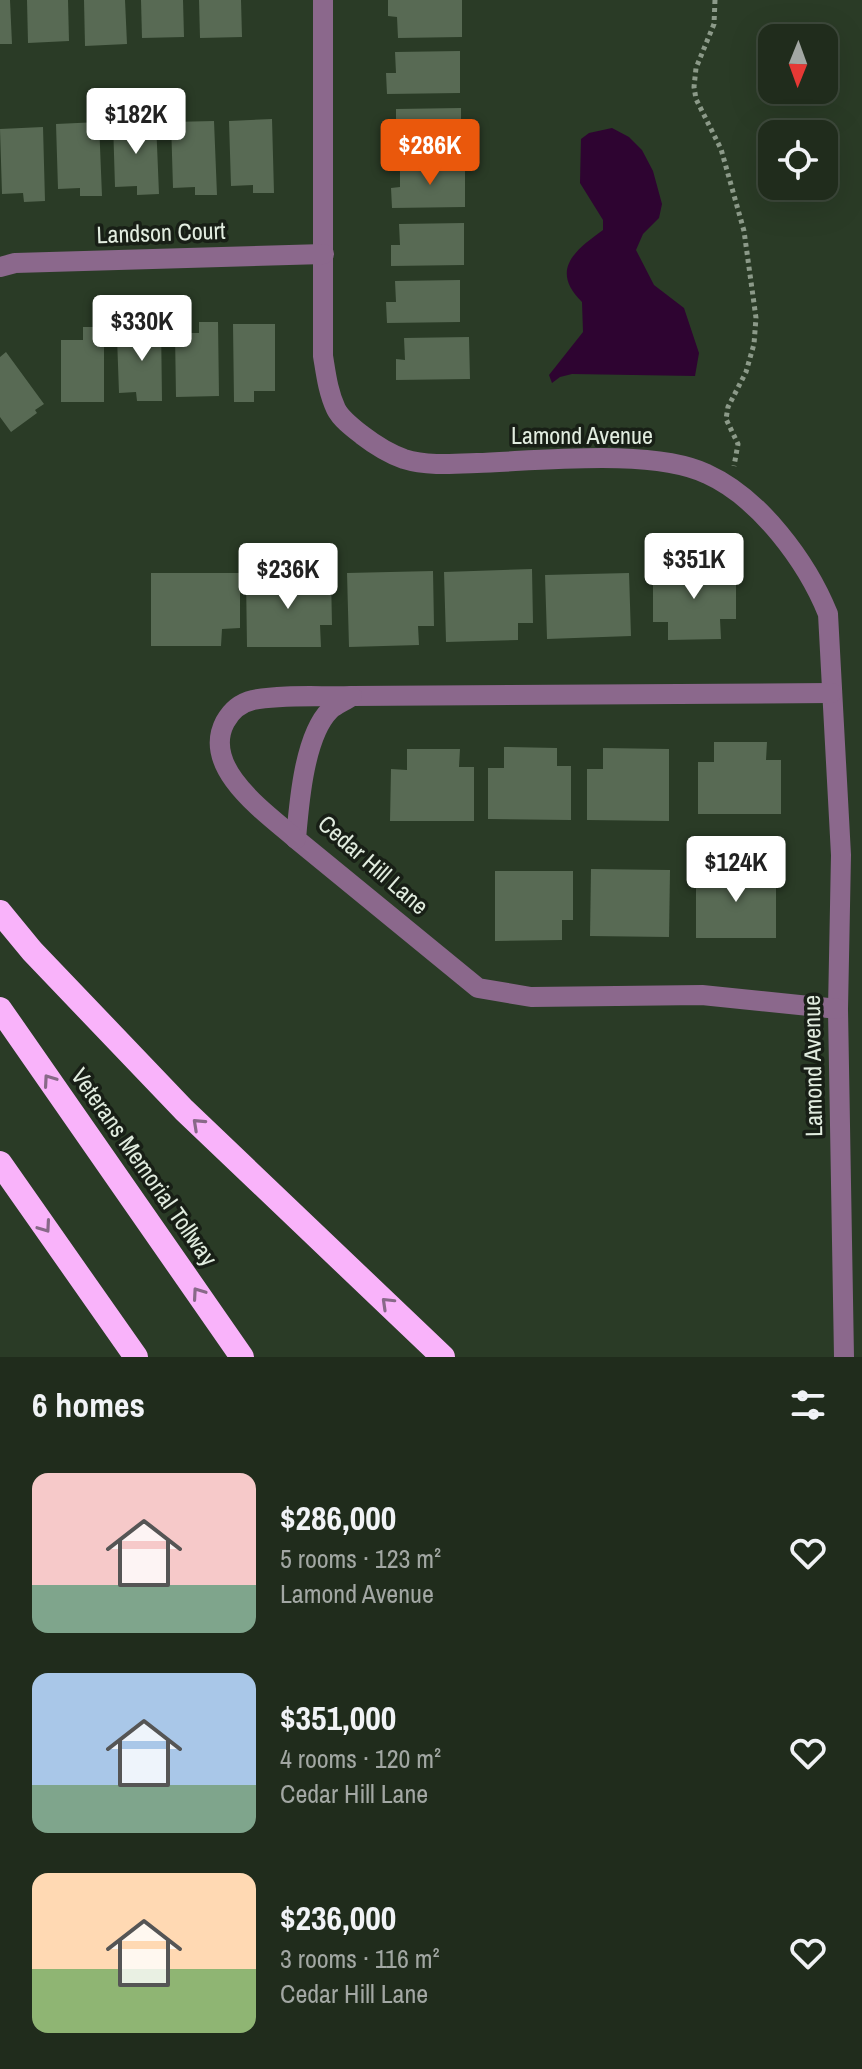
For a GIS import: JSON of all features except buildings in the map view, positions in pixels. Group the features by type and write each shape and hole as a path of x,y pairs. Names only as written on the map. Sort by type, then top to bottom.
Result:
{"highway":[{"path":"0,912 32,951 184,1110 443,1357"},
{"name":"Veterans Memorial Tollway","path":"0,1009 242,1357"},
{"path":"0,1163 136,1357"}],"street":[{"name":"Lamond Avenue","path":"323,0 323,356 328,387 338,412 357,432 383,451 407,460 440,464 614,458 663,462 706,473 741,495 793,547 816,584 828,614 841,855 838,1009 844,1357"},
{"name":"Landson Court","path":"0,267 15,263 324,254"},
{"path":"296,839 242,791 224,765 220,751 221,731 231,711 251,700 352,696 832,693"},
{"name":"Cedar Hill Lane","path":"352,696 330,710 319,727 307,758 296,839 478,988 531,997 702,995 838,1009"}],"path":[{"path":"715,0 714,24 696,68 694,87 696,99 721,149 744,231 756,318 754,344 746,372 728,407 726,419 738,444 737,458 726,485"}],"shaded area":[{"path":"612,128 629,137 642,150 653,171 662,204 659,218 643,234 636,250 654,285 684,308 699,353 695,376 572,374 552,383 549,375 583,332 582,302 568,280 570,262 583,246 603,230 603,220 580,183 581,139 589,133"}]}
